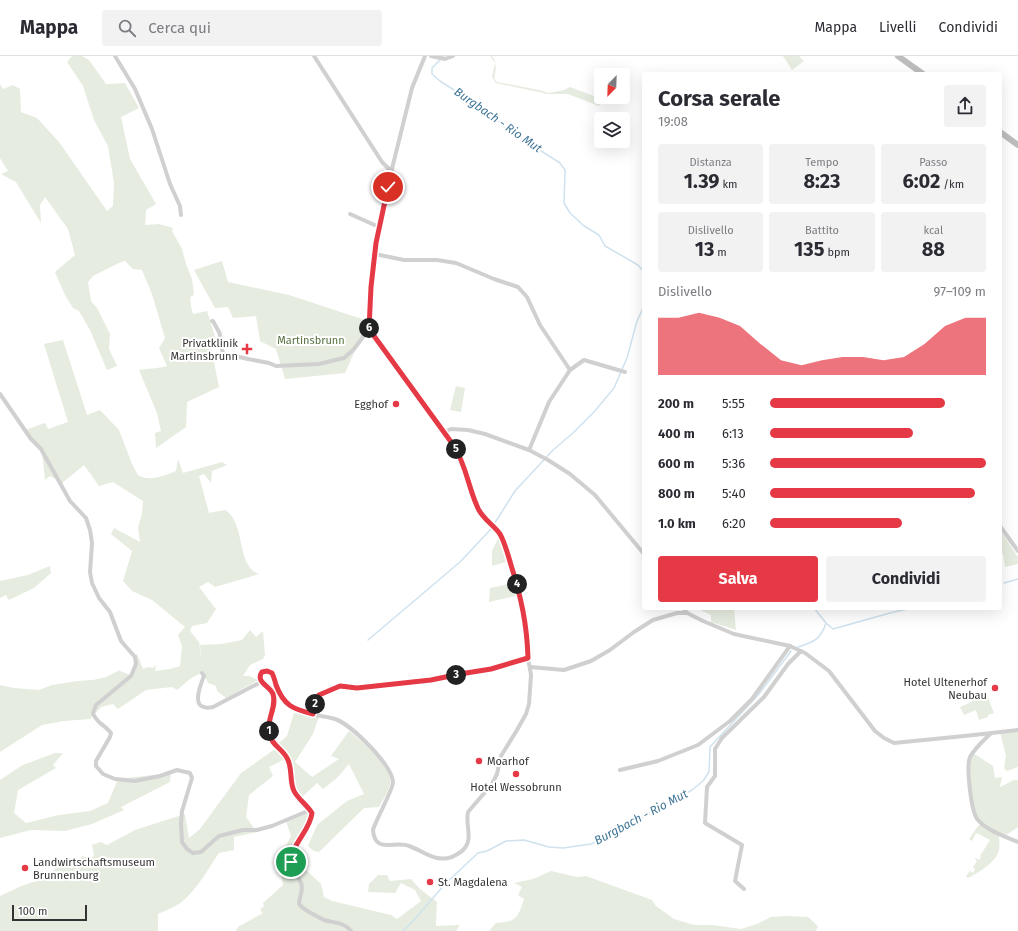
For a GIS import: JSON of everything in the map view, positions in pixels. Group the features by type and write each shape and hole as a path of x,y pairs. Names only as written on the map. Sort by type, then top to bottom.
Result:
{"main road":[{"path":"898,56 920,72"},
{"path":"1002,133 1018,145"}],"street":[{"path":"115,56 135,89 152,129 170,184 180,206 181,215"},
{"path":"314,56 382,162 388,168 392,169"},
{"path":"212,321 220,334 219,340 225,359 235,356 269,363 276,366 319,364 344,358 354,349 369,329 371,287 379,227 412,88 426,56"},
{"path":"431,56 445,59 453,56"},
{"path":"350,214 379,227"},
{"path":"375,254 404,260 437,260 456,263 494,279 518,287 527,296 540,325 570,370"},
{"path":"351,931 343,924 324,920 306,911 300,906 299,903 302,883 293,870 291,859 294,849 310,822 312,813 295,793 290,765 287,758 273,744 268,723 274,700 270,688 261,682 260,677 262,672 267,671 272,673 281,696 286,704 299,711 336,719 346,724 371,748 390,773 393,783 391,790 373,830 373,836 376,841 388,846 405,844 428,856 439,859 449,858 463,851 468,843 470,837 467,817 468,812 492,784 497,774 501,756 526,714 530,692 530,667 528,658 526,620 505,546 500,534 477,507 462,458 369,329"},
{"path":"529,450 549,402 570,370 584,360 625,372"},
{"path":"0,394 31,439 41,449 70,501 86,518 91,539 90,572 92,583 99,598 110,612 121,641 135,657 136,664 131,676 96,705 92,713 94,719 107,728 111,733 96,761 96,766 98,769 104,774 115,779 135,781 160,776 177,770 190,773 192,778 182,811 180,824 182,842 187,849 193,853 201,852 220,836 243,830 257,830 272,826 310,810"},
{"path":"444,432 451,429 468,430 490,435 529,450 548,460 570,474 595,495 642,551"},
{"path":"1002,529 1018,551"},
{"path":"685,610 687,613 703,621 734,634 790,646 801,651 829,671 875,731 888,741 900,744 1018,730"},
{"path":"530,667 564,670 591,661 610,650 653,620 676,613 687,613"},
{"path":"620,770 658,761 698,745 730,721 752,699 790,646"},
{"path":"744,889 735,881 742,845 705,823 707,787 715,776 715,749 722,738 764,697 788,664 801,651"},
{"path":"313,714 315,701 319,695 340,686 357,688 431,680 491,669 528,658"},
{"path":"202,673 204,676 197,696 203,707 207,708 213,707 261,682"},
{"path":"991,733 974,750 968,762 975,816 979,822 992,830 1018,842"}],"green space":[{"path":"72,56 82,56 89,60 106,84 125,83 139,108 121,117 130,159 156,204 146,210 145,225 159,224 173,228 172,231 182,249 192,279 194,295 190,297 193,314 207,311 218,346 211,348 219,387 187,402 186,427 156,448 155,433 161,431 157,413 139,370 167,366 159,348 165,338 152,294 142,270 133,269 125,261 93,276 88,282 91,301 97,308 110,334 109,349 117,366 107,370 90,330 79,311 73,308 65,295 55,272 75,255 68,229 45,197 40,205 41,223 16,182 1,174 8,171 0,158 0,84 3,89 13,85 20,89 21,112 37,118 59,142 107,211 113,206 114,183 108,146 94,120 83,86 67,62"},
{"path":"783,56 799,56 804,61 792,70"},
{"path":"495,63 496,70 494,78 497,82 549,93 564,90 570,87 594,96 594,104 600,104 599,106 568,94 548,94 496,83 492,77"},
{"name":"Martinsbrunn","path":"222,261 228,282 289,295 365,320 366,326 345,373 285,379 276,349 260,341 256,316 233,318 228,307 215,308 194,270"},
{"path":"63,340 87,415 100,410 119,430 132,464 138,475 152,478 176,471 178,459 183,473 222,462 227,465 212,471 211,483 204,474 199,476 209,513 225,510 232,516 236,524 247,563 252,570 259,574 215,587 208,582 199,587 216,609 207,623 192,626 190,631 199,642 202,664 200,645 222,644 242,640 250,630 256,637 263,631 265,655 263,659 250,665 243,676 249,676 258,680 226,698 217,691 216,686 208,683 203,673 192,678 177,690 172,687 146,690 118,709 113,704 101,707 90,719 64,721 42,725 0,752 0,685 39,690 52,685 106,677 120,670 130,675 136,665 134,656 137,654 143,669 148,667 153,668 156,665 155,671 180,666 182,646 178,635 185,627 152,600 132,591 123,581 132,551 111,534 114,528 140,542 138,527 142,514 143,501 113,482 99,486 84,465 61,484 59,481 50,476 45,480 41,449 25,430 45,423 48,429 68,422 44,344"},
{"path":"456,386 465,388 461,412 450,410"},
{"path":"1002,533 1018,557 1018,564 1005,567"},
{"path":"499,536 506,562 492,566 492,551"},
{"path":"50,566 51,573 34,588 9,600 6,595 0,598 0,581 28,575"},
{"path":"513,583 516,596 489,602 490,588"},
{"path":"700,610 734,610 736,630 711,622 711,615"},
{"path":"987,695 994,713 979,720 976,710 964,715 960,707 972,702 971,700"},
{"path":"294,713 319,716 313,734 295,762 312,777 339,759 331,756 349,731 376,755 387,770 390,778 389,787 379,807 364,808 319,852 314,851 308,846 317,825 347,801 364,794 349,764 337,778 323,789 317,783 301,798 295,790 289,756 278,744 287,736"},
{"path":"1018,730 1018,767 1007,771 1004,768 1006,756 1000,732"},
{"path":"275,749 285,759 269,767 273,776 249,795 246,817 257,832 234,837 234,850 219,853 199,883 185,899 176,906 158,914 158,931 0,931 0,896 24,885 41,880 51,874 58,865 72,868 82,856 91,859 94,855 92,845 101,842 107,845 135,830 185,814 189,838 200,829 241,773"},
{"path":"55,753 63,753 53,765 56,768 18,790 14,813 26,823 59,815 90,811 108,803 118,779 171,773 170,782 121,807 124,810 92,824 65,831 31,830 0,838 0,780 23,765"},
{"path":"973,753 993,766 995,778 1002,777 1000,787 1014,780 1018,780 1018,827 1006,835 992,830 975,816 968,768"},
{"path":"308,812 309,819 290,852 291,872 303,867 321,884 324,897 332,901 391,915 397,919 421,901 415,890 401,883 395,893 368,892 369,884 378,875 387,875 390,881 411,879 420,889 437,902 436,926 460,925 456,931 236,931 238,927 263,913 260,910 264,906 263,903 283,885 279,860 291,836 286,821"},
{"path":"981,824 999,836 999,849 995,858 991,862 982,870 968,878 966,876 970,871 973,873 975,869 973,867 977,861 975,860 976,858 979,860 990,840 977,833 972,841 969,839"},
{"path":"551,871 577,877 586,876 652,900 656,906 674,919 694,925 712,925 741,929 757,924 771,917 786,916 808,917 818,926 816,931 489,931 496,923 508,922 518,915 524,899 518,895 522,887 514,883 533,879"}],"waterway":[{"name":"Burgbach - Rio Mut","path":"444,56 432,68 432,74 440,81 494,116 505,128 560,163 565,170 564,203 570,213 584,226 599,235 605,246 638,265 642,270"},
{"path":"368,640 460,562 491,529 515,491 553,450 594,412 614,388 627,358 637,321 642,310"},
{"path":"1004,583 1018,579"},
{"name":"Burgbach - Rio Mut","path":"798,647 816,639 822,633 826,623 816,610"},
{"path":"826,623 833,629 903,610"},
{"name":"Burgbach - Rio Mut","path":"403,931 445,884 478,853 487,851 506,841 524,840 549,847 563,848 591,844 692,790 703,781 709,772 710,747 759,694 791,651"}],"place":[{"name":"Privatklinik Martinsbrunn","path":"247,349"},
{"name":"Egghof","path":"396,404"},
{"name":"Hotel Ultenerhof Neubau","path":"995,688"},
{"name":"Moarhof","path":"479,761"},
{"name":"Hotel Wessobrunn","path":"516,774"},
{"name":"Landwirtschaftsmuseum Brunnenburg","path":"25,868"},
{"name":"St. Magdalena","path":"430,882"}],"route":[{"path":"291,862 294,849 308,826 312,813 295,793 290,765 287,758 273,744 270,738 268,723 274,700 270,688 261,682 260,674 262,672 267,671 272,673 275,683 286,704 299,711 313,714 315,701 319,695 340,686 357,688 431,680 491,669 528,658 526,620 520,596 500,534 477,507 462,458 378,344 369,329 368,320 376,243 388,187"}]}
